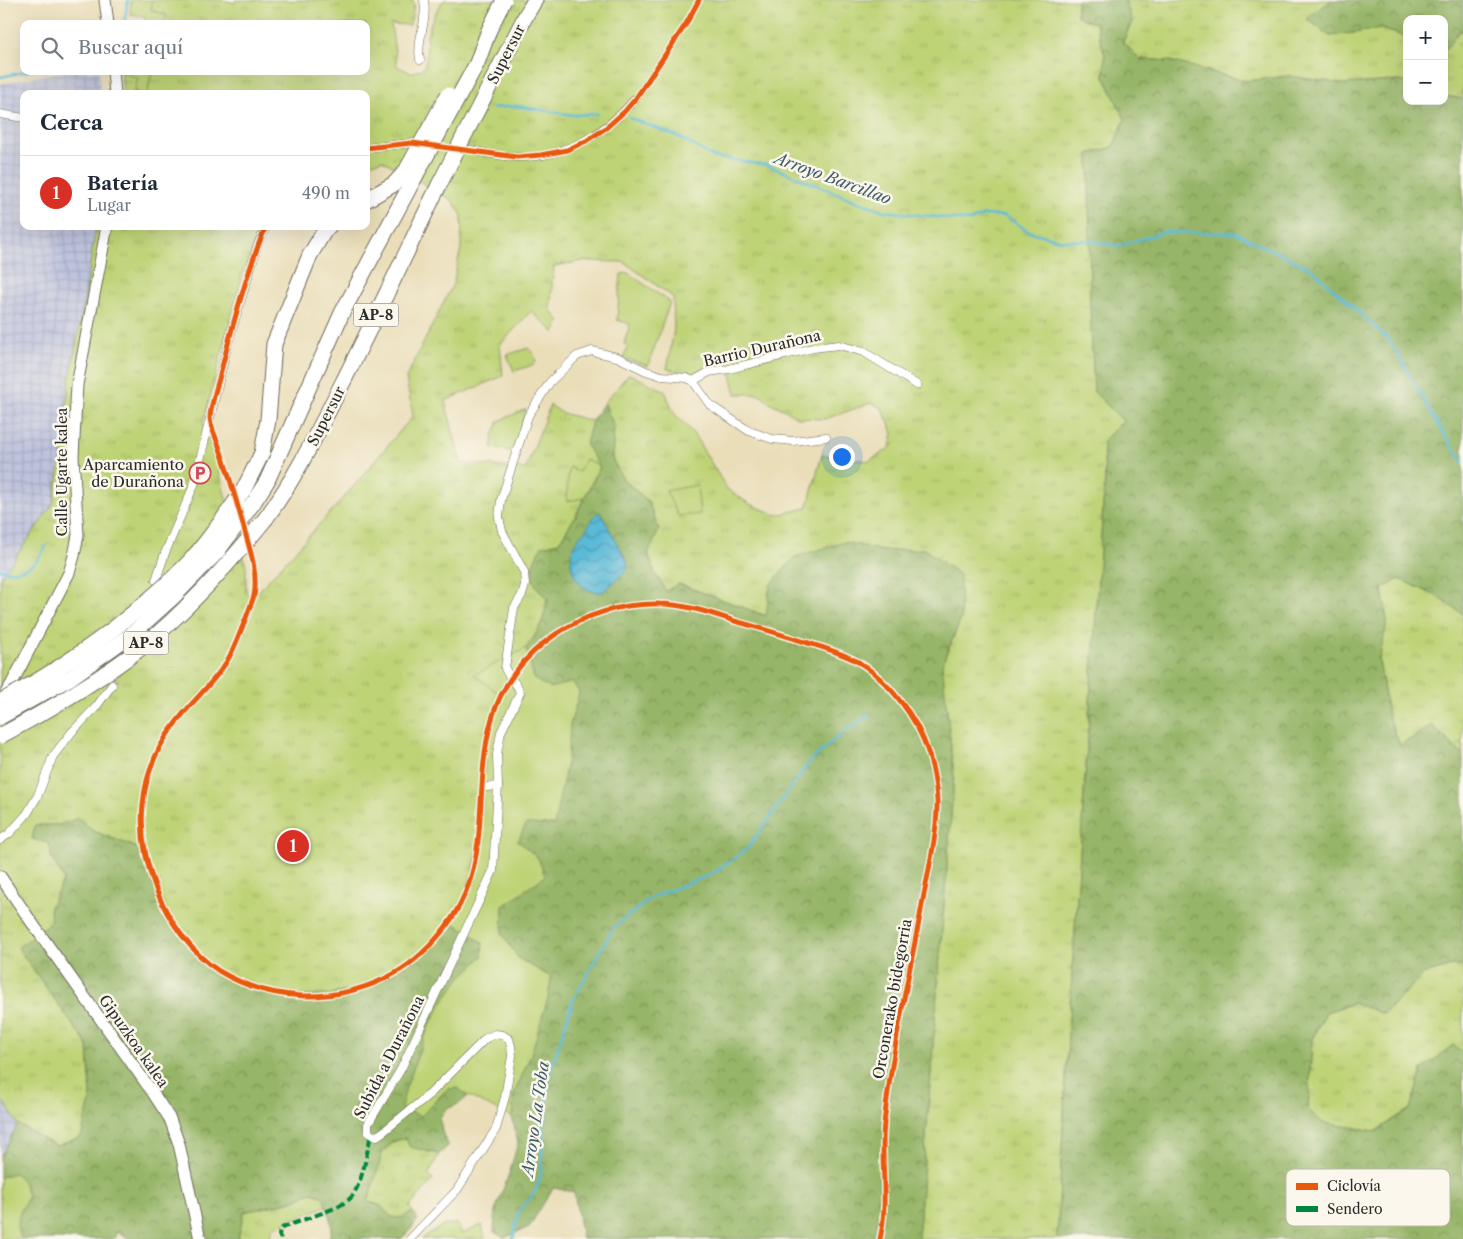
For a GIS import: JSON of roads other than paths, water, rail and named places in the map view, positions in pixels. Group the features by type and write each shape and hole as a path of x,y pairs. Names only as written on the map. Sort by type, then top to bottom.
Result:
{"highway":[{"name":"Supersur","path":"0,718 70,678 132,634 173,597 216,553 253,503 267,481 295,423 342,314 469,56 489,30 504,0"},
{"name":"Supersur","path":"0,736 84,688 142,646 184,610 228,565 284,494 370,328 439,185 535,0"},
{"name":"AP-8","path":"370,198 411,173"},
{"name":"AP-8","path":"0,702 57,669 122,624 197,554 243,491 262,453 268,420 274,344 310,254 325,230"}],"street":[{"path":"105,0 108,20"},
{"path":"420,60 420,40 426,20 424,0"},
{"path":"110,90 114,75"},
{"path":"114,75 115,90"},
{"path":"471,150 517,157 567,150 606,128 636,98"},
{"path":"0,114 20,117"},
{"path":"370,148 412,144"},
{"name":"Calle Ugarte kalea","path":"0,702 61,587 74,556 78,536 72,456 75,400 81,359 106,230"},
{"path":"156,580 165,553 194,485 228,343 258,244 264,230"},
{"name":"Barrio Durañona","path":"693,381 709,372 729,369 813,348 838,345 864,352 917,385"},
{"name":"Barrio Durañona","path":"519,688 507,675 504,668 514,608 526,585 524,572 502,530 499,517 501,500 528,416 550,382 578,356 592,351 617,357 646,372 662,376 687,378 693,381 710,405 748,431 772,439 794,441 826,437"},
{"path":"0,840 10,833 27,814 53,756 72,732 96,707 112,684"},
{"name":"Subida a Durañona","path":"410,1239 462,1183 496,1129 505,1097 512,1056 511,1046 509,1039 503,1035 495,1034 486,1038 432,1092 383,1132 377,1136 371,1135 368,1131 368,1124 401,1069 493,871 498,786 497,754 501,732 520,693 519,688"},
{"path":"487,787 498,786"},
{"name":"Gipuzkoa kalea","path":"0,878 170,1119 179,1144 200,1239"}],"water":[{"path":"600,512 628,563 627,570 603,592 591,591 584,587 575,576 571,563 571,556 577,540 593,518"}],"waterway":[{"name":"Arroyo Barcillao","path":"125,20 128,0"},
{"name":"Arroyo Barcillao","path":"0,77 20,73"},
{"name":"Arroyo Barcillao","path":"493,108 516,106 573,115 597,114"},
{"name":"Arroyo Barcillao","path":"630,118 677,136 713,157 767,165 885,211 970,221 984,215 1005,216 1028,231 1060,240 1093,241 1119,246 1163,232 1236,233 1312,269 1390,341 1440,428 1463,462"},
{"path":"0,569 10,571 25,569 38,558 46,546"},
{"name":"Arroyo La Toba","path":"513,1239 519,1210 534,1194 540,1179 549,1076 573,1000 613,928 652,897 712,874 747,849 810,761 840,735 869,715"}],"tunnel":[{"path":"636,98 686,24 699,0"},
{"path":"431,146 471,150"},
{"path":"112,685 132,637"}],"place":[{"name":"Aparcamiento de Durañona","path":"200,473"},
{"name":"Batería","path":"293,846"}]}
